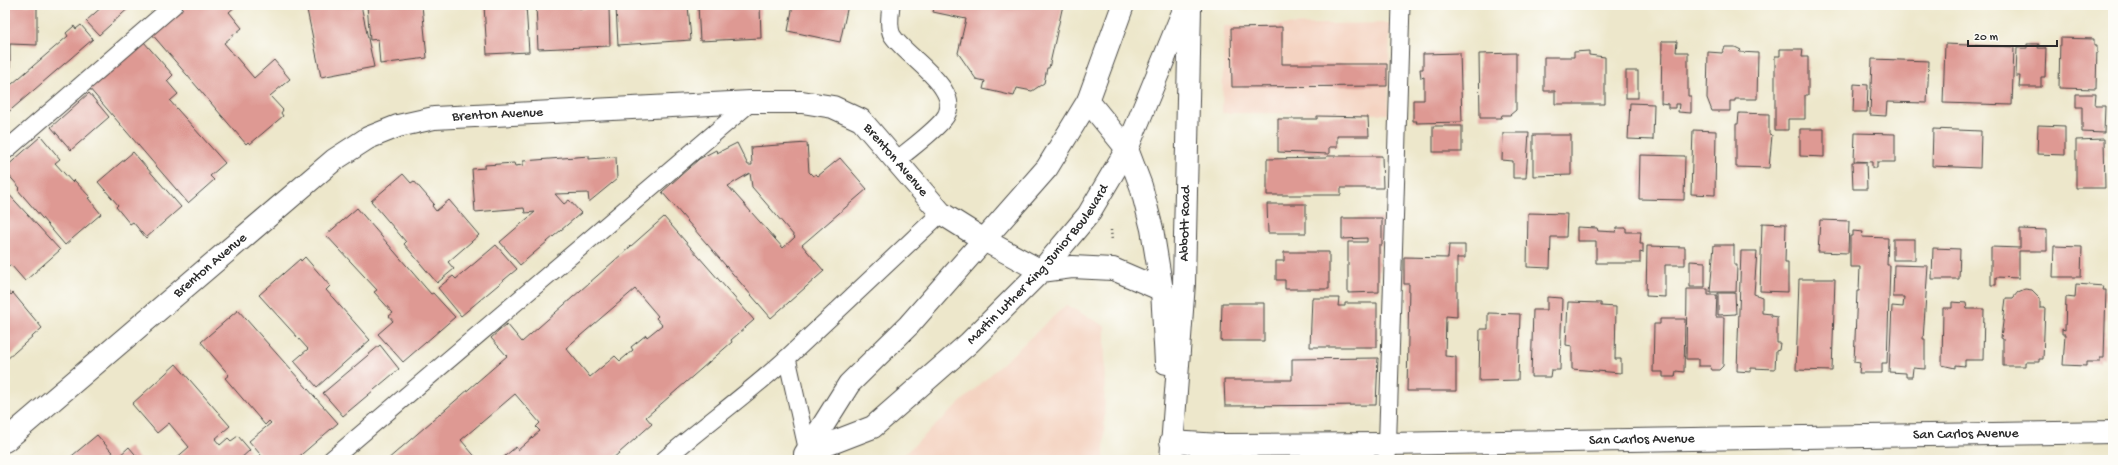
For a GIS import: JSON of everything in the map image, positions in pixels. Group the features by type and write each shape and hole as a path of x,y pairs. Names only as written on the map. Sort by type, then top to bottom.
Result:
{"street":[{"path":"803,456 849,384 909,325 1047,168 1088,101 1123,5"},
{"name":"Martin Luther King Junior Boulevard","path":"803,456 873,427 969,343 1041,271 1088,215 1128,149 1186,5"},
{"name":"Abbott Road","path":"1171,451 1184,283 1190,5"},
{"name":"Abbott Road","path":"1088,101 1128,149 1141,186 1148,215 1162,290 1171,451"},
{"name":"Brenton Avenue","path":"5,441 334,160 368,138 398,126 434,118 751,102 802,102 833,107 861,120 941,213 984,240 1041,271"},
{"path":"1041,271 1072,267 1113,269 1162,290"},
{"name":"San Carlos Avenue","path":"1171,451 1220,445 1387,452 2113,432"}],"lane":[{"path":"5,151 174,5"},
{"path":"891,5 889,17 892,35 943,88 949,105 944,120 896,161"},
{"path":"1387,452 1401,5"},
{"path":"331,460 751,102"},
{"path":"664,460 694,434 757,386 941,213"},
{"path":"787,358 803,456"}],"shaded area":[{"path":"1390,23 1388,114 1222,113 1224,26"},
{"path":"1066,305 1105,326 1104,460 898,460"}],"building":[{"path":"5,5 37,5 37,45 10,44 10,69 5,69"},
{"path":"104,5 132,5 99,35 86,21"},
{"path":"184,5 237,5 229,12 242,28 224,43 254,78 274,60 290,79 270,96 283,110 281,113 283,116 250,144 248,142 246,144 151,33"},
{"path":"306,5 361,5 374,67 321,77"},
{"path":"367,5 422,5 427,58 380,64 378,39 370,40"},
{"path":"484,5 526,5 529,52 487,54"},
{"path":"536,5 573,5 574,7 580,6 580,9 589,8 589,6 592,5 609,7 610,46 538,49"},
{"path":"620,5 688,5 691,40 618,45 616,7 620,7"},
{"path":"698,5 760,5 761,38 700,41"},
{"path":"793,5 848,5 840,42 788,31"},
{"path":"935,5 1063,5 1049,68 1047,68 1044,83 1032,91 1017,88 1014,96 983,89 985,81 976,79 958,53 966,19 933,12"},
{"path":"81,25 93,39 5,115 5,90 68,36 66,33 74,26 76,29"},
{"path":"1282,27 1282,64 1387,64 1387,86 1232,87 1231,28"},
{"path":"2060,38 2094,39 2094,46 2097,46 2096,89 2059,88"},
{"path":"143,41 173,75 167,81 178,94 170,101 225,163 210,176 214,180 188,203 89,88"},
{"path":"1662,41 1677,41 1676,52 1688,52 1688,96 1691,96 1691,113 1678,112 1679,104 1675,104 1675,108 1668,108 1668,104 1661,103"},
{"path":"1945,44 2014,47 2012,105 1943,103"},
{"path":"2027,44 2039,44 2038,48 2046,48 2045,77 2041,77 2041,87 2019,87 2020,76 2016,76 2017,48 2027,48"},
{"path":"1725,47 1735,47 1741,50 1739,52 1758,53 1757,99 1735,99 1735,101 1730,101 1730,111 1712,111 1707,98 1708,52 1722,53"},
{"path":"1780,49 1803,49 1802,57 1808,57 1808,95 1805,95 1805,119 1788,119 1788,130 1775,130 1775,56 1780,56"},
{"path":"1589,51 1589,55 1605,57 1605,104 1555,104 1555,91 1544,91 1544,57 1574,57 1574,52"},
{"path":"1460,53 1462,122 1416,123 1417,121 1413,121 1413,100 1424,100 1424,77 1421,78 1420,69 1423,69 1423,54"},
{"path":"1516,53 1516,110 1510,115 1502,115 1501,118 1480,118 1479,54"},
{"path":"1872,59 1929,61 1927,103 1887,102 1886,116 1870,115"},
{"path":"1626,71 1638,71 1638,98 1626,98"},
{"path":"1854,84 1868,85 1867,112 1853,112"},
{"path":"89,93 109,117 71,150 51,127"},
{"path":"2076,94 2096,94 2095,106 2105,106 2104,133 2082,132 2082,107 2076,107"},
{"path":"1630,103 1654,104 1653,140 1628,139"},
{"path":"1739,113 1769,114 1769,134 1772,135 1769,168 1736,167 1736,124 1738,124"},
{"path":"1317,116 1368,117 1369,136 1337,136 1337,147 1329,147 1329,154 1278,152 1278,119 1317,119"},
{"path":"2038,125 2065,126 2065,155 2037,154"},
{"path":"1433,126 1462,126 1462,152 1433,152"},
{"path":"1800,129 1824,129 1824,157 1800,156"},
{"path":"1933,129 1981,131 1980,168 1932,166"},
{"path":"1693,130 1716,131 1715,195 1691,194"},
{"path":"1503,133 1529,133 1526,178 1513,178 1513,161 1502,160"},
{"path":"1855,133 1895,134 1895,162 1877,162 1877,168 1872,168 1872,162 1854,161"},
{"path":"1533,135 1571,135 1571,175 1533,176"},
{"path":"41,136 60,159 55,163 72,182 74,180 90,197 88,198 101,214 65,245 18,190 20,188 5,171 5,168"},
{"path":"2104,139 2105,188 2076,188 2076,140"},
{"path":"737,143 748,165 752,165 751,147 807,143 809,172 813,176 816,174 818,176 840,158 867,189 802,245 824,271 771,318 662,192 699,159 716,150 717,153","holes":["750,173 752,187 795,237 783,248 728,186"]},
{"path":"133,152 181,207 146,238 133,222 130,224 116,207 118,205 98,182"},
{"path":"1640,155 1685,156 1684,200 1639,199"},
{"path":"589,156 589,159 616,157 617,179 589,202 588,193 555,194 564,204 569,200 581,213 520,265 500,242 535,212 525,213 524,208 475,212 472,169 485,168 485,165 514,163 515,166 523,165 523,161"},
{"path":"1327,156 1382,156 1383,188 1341,188 1341,195 1267,195 1267,159 1326,158"},
{"path":"1852,162 1866,162 1867,189 1853,189"},
{"path":"403,174 411,183 414,181 434,204 432,206 436,211 449,200 479,235 448,262 454,269 437,283 404,244 406,242 371,201"},
{"path":"5,190 60,250 25,281 11,265 9,266 5,261"},
{"path":"1267,204 1306,204 1306,233 1268,233"},
{"path":"357,208 431,294 433,293 455,317 403,362 378,334 393,321 389,316 393,313 374,292 377,290 326,235"},
{"path":"1528,213 1567,214 1566,237 1551,237 1550,268 1527,267"},
{"path":"664,217 754,320 731,340 732,342 646,417 652,424 611,460 500,460 516,447 518,450 540,431 536,427 540,423 515,394 461,440 478,460 387,460 507,356 491,338 507,324 522,342","holes":["635,289 658,316 656,318 662,325 631,347 633,350 620,361 615,356 590,377 566,348"]},
{"path":"1342,218 1382,218 1382,245 1379,245 1379,292 1348,293 1348,242 1367,242 1367,238 1342,239"},
{"path":"1820,220 1849,221 1848,253 1818,252"},
{"path":"1762,223 1786,224 1785,262 1788,262 1788,292 1760,291"},
{"path":"1577,227 1597,228 1598,231 1616,232 1617,228 1626,228 1626,232 1641,232 1640,244 1643,244 1643,253 1640,252 1640,263 1596,263 1596,241 1577,241"},
{"path":"2020,229 2047,230 2047,251 2019,251 2019,278 1996,277 1996,285 1991,285 1991,247 2020,248"},
{"path":"1853,231 1863,232 1862,237 1888,238 1887,265 1890,265 1887,363 1882,363 1882,373 1859,373 1860,363 1854,362 1857,291 1859,291 1860,267 1850,267 1850,236 1853,236"},
{"path":"1893,239 1915,239 1915,260 1893,260"},
{"path":"496,245 517,269 461,316 438,288 453,276 456,279"},
{"path":"1449,245 1465,245 1465,258 1457,258 1457,317 1446,316 1445,356 1456,357 1456,391 1407,391 1409,284 1404,284 1404,257 1448,258"},
{"path":"1714,245 1734,245 1734,265 1737,265 1736,292 1710,292"},
{"path":"1647,246 1685,247 1685,265 1665,265 1665,297 1646,296"},
{"path":"2054,246 2082,247 2081,277 2053,277"},
{"path":"1933,248 1960,249 1959,279 1932,279"},
{"path":"1741,251 1757,251 1754,294 1762,297 1762,313 1771,314 1771,316 1777,317 1777,343 1780,343 1779,350 1776,351 1775,369 1751,368 1751,372 1737,371"},
{"path":"1284,252 1329,252 1329,289 1285,289 1285,280 1276,280 1276,261 1284,261"},
{"path":"305,257 330,286 326,290 370,340 317,387 294,361 308,349 259,295 300,259 301,261"},
{"path":"1690,261 1705,262 1705,287 1690,287"},
{"path":"1894,265 1928,266 1923,339 1925,339 1925,369 1913,368 1912,377 1906,377 1906,373 1889,372 1892,306 1903,307 1904,297 1893,297"},
{"path":"1799,279 1835,279 1832,371 1796,370"},
{"path":"2076,284 2104,286 2103,290 2106,290 2104,358 2100,358 2100,362 2086,362 2086,366 2063,365 2065,334 2062,334 2062,329 2065,330 2066,297 2075,298"},
{"path":"5,288 11,295 13,293 42,328 6,360"},
{"path":"1687,289 1708,289 1708,295 1717,295 1716,317 1724,317 1723,366 1719,370 1712,370 1710,366 1698,366 1698,359 1686,359"},
{"path":"2025,289 2032,290 2040,298 2040,308 2045,308 2043,359 2039,359 2039,362 2025,362 2025,366 2003,366 2003,339 2001,338 2006,298 2013,298 2018,292"},
{"path":"1718,293 1735,293 1736,314 1718,315"},
{"path":"1547,297 1562,298 1560,370 1551,370 1550,377 1531,377 1533,310 1547,310"},
{"path":"1312,298 1339,298 1338,306 1345,306 1345,303 1377,303 1377,347 1310,347"},
{"path":"1568,302 1601,303 1601,306 1616,307 1615,359 1621,359 1621,373 1572,369 1572,346 1566,345"},
{"path":"1952,302 1966,303 1967,309 1984,309 1983,360 1965,360 1965,366 1955,365 1955,368 1942,365 1943,308 1952,308"},
{"path":"1222,303 1264,303 1264,341 1221,341"},
{"path":"238,310 338,423 295,460 265,460 249,441 271,423 269,421 265,425 225,378 229,375 201,342"},
{"path":"1488,313 1520,314 1518,380 1479,381 1480,329 1488,329"},
{"path":"1660,319 1685,319 1684,372 1676,371 1675,377 1663,377 1663,372 1653,372 1654,324 1660,324"},
{"path":"380,345 399,369 343,416 323,393"},
{"path":"1378,358 1376,405 1225,406 1224,380 1292,380 1292,359"},
{"path":"176,364 230,426 215,439 220,445 228,438 231,441 238,436 250,450 239,460 174,460 189,447 169,423 157,433 132,404"},
{"path":"97,435 117,458 129,447 140,460 67,460"}]}
